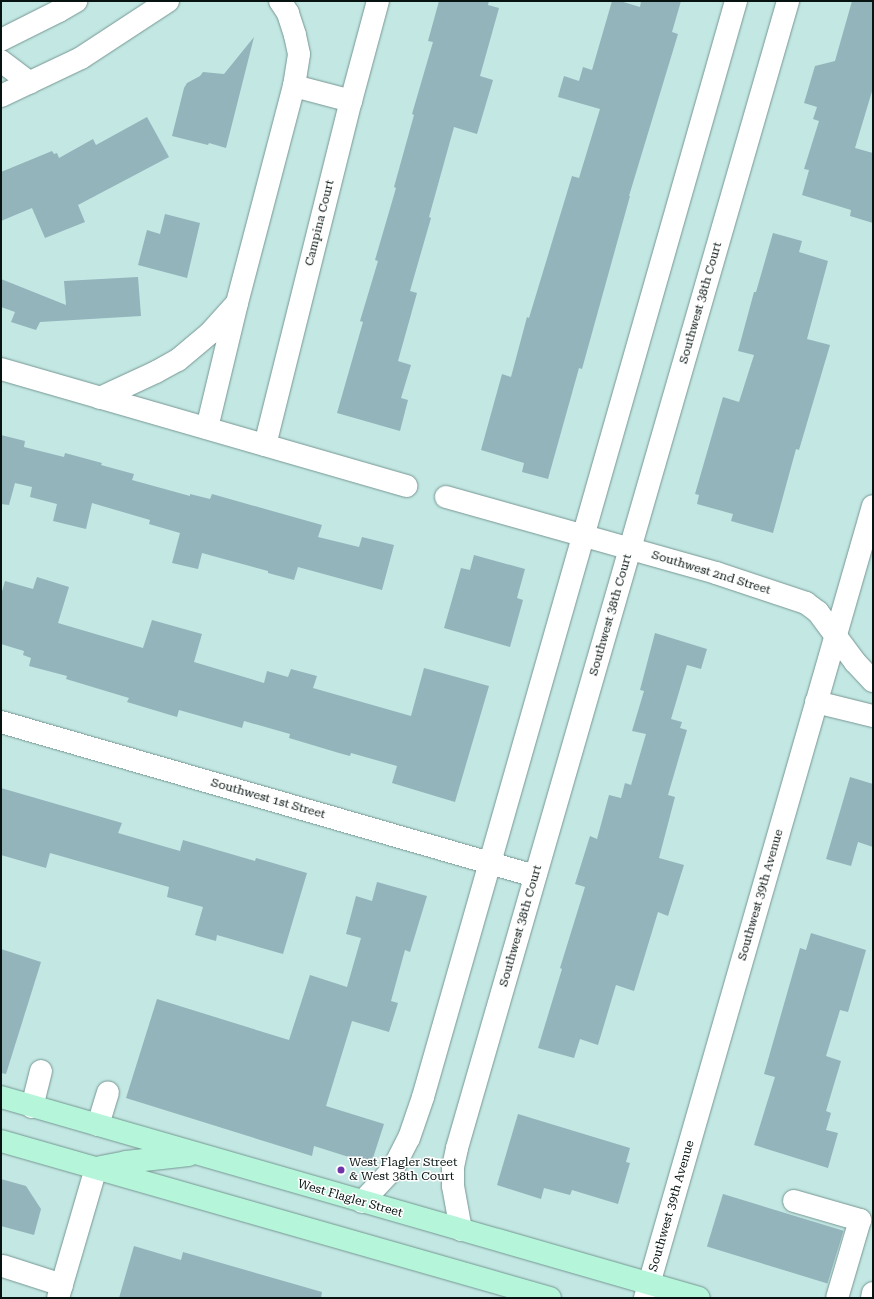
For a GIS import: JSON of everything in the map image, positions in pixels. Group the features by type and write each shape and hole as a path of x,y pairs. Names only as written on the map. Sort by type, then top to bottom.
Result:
{"main road":[{"name":"West Flagler Street","path":"1,1098 461,1230 648,1291 699,1298"},
{"path":"1,1141 550,1298"},
{"path":"96,1168 126,1162 196,1154"}],"street":[{"path":"1,40 76,1"},
{"path":"1,96 81,58 168,1"},
{"path":"207,428 237,303 294,86 299,54 288,13 280,1"},
{"name":"Campina Court","path":"265,445 351,101 378,1"},
{"path":"362,1202 393,1170 409,1138 425,1090 736,1"},
{"name":"Southwest 38th Court","path":"461,1230 452,1186 453,1167 457,1148 788,1"},
{"path":"1,62 30,83"},
{"path":"294,86 351,101"},
{"path":"100,398 178,360 209,334 237,303"},
{"path":"1,370 406,486"},
{"name":"Southwest 2nd Street","path":"446,497 716,573 806,603 818,612 855,662 873,681"},
{"name":"Southwest 39th Avenue","path":"648,1291 873,506"},
{"path":"816,702 873,716"},
{"name":"Southwest 1st Street","path":"1,722 535,876"},
{"path":"32,1107 41,1071"},
{"path":"98,1125 108,1092"},
{"path":"2,1266 60,1291 96,1168"},
{"path":"794,1201 860,1220 837,1298"},
{"path":"872,1298 873,1293"}],"building":[{"path":"439,1 489,1 488,5 499,8 480,76 493,80 477,134 454,127 429,217 431,218 410,291 417,293 398,361 411,365 401,398 408,400 400,431 337,413 363,322 360,321 378,261 375,260 396,188 394,187 414,115 412,114 433,42 428,41"},
{"path":"612,1 620,1 640,7 641,1 681,1 672,32 678,34 629,196 582,369 579,368 548,479 522,472 524,463 481,450 502,374 511,377 527,317 529,318 572,176 579,178 600,109 558,97 561,86 564,76 579,81 583,67 592,70"},
{"path":"852,1 873,1 873,88 855,148 873,153 873,223 850,216 851,210 802,195 809,170 804,169 819,121 813,119 817,107 804,103 815,66 835,61"},
{"path":"254,37 226,148 172,136 184,88 187,83 200,76 203,72 224,74"},
{"path":"147,117 169,157 78,205 85,222 45,238 32,208 1,221 1,172 52,151 54,154 57,153 59,158 93,139 96,145"},
{"path":"165,214 200,223 187,278 138,265 147,230 160,234"},
{"path":"773,233 802,241 799,252 828,261 807,339 830,345 799,450 796,449 773,533 731,521 733,514 697,504 699,495 695,494 723,397 739,402 754,355 738,351 754,292 756,292"},
{"path":"138,277 141,316 40,322 36,330 11,322 15,312 1,307 1,279 66,305 64,281"},
{"path":"1,435 25,441 24,447 64,457 65,453 102,463 101,465 134,474 132,480 190,496 190,494 210,499 212,494 322,525 318,537 359,547 362,537 394,545 382,590 298,567 294,580 268,573 268,571 202,553 198,569 172,563 180,533 149,524 150,520 92,503 86,529 53,521 57,504 30,497 32,487 15,483 9,505 1,504"},
{"path":"474,555 525,569 517,598 523,600 510,647 444,628 461,568 470,570"},
{"path":"37,577 69,587 58,623 143,648 152,620 202,634 194,662 264,683 267,671 288,677 291,669 317,676 313,688 411,716 424,668 489,686 455,802 392,783 397,766 351,753 350,756 339,753 289,738 290,734 244,721 242,728 179,710 177,717 127,702 129,698 66,679 67,676 29,666 31,658 23,655 24,651 1,644 1,595 5,581 33,589"},
{"path":"655,633 707,649 701,669 687,665 671,719 682,722 680,728 687,730 668,795 675,797 659,858 684,865 668,916 658,912 634,991 616,985 598,1045 580,1039 574,1058 538,1048 562,969 560,968 585,887 575,884 590,836 597,839 609,795 621,798 625,783 631,785 646,734 632,731 644,691 640,690"},
{"path":"850,777 873,784 873,847 858,842 851,866 826,859"},
{"path":"1,788 122,823 118,833 180,851 183,840 255,861 256,858 307,873 283,954 217,935 216,941 195,935 203,907 167,897 169,887 50,853 46,868 1,855"},
{"path":"377,882 427,896 410,952 405,950 391,1001 398,1003 389,1032 352,1021 326,1106 384,1124 371,1164 314,1146 312,1156 126,1098 157,999 289,1040 310,975 347,987 361,938 346,934 356,896 372,901"},
{"path":"811,933 866,950 848,1012 840,1010 826,1056 841,1061 826,1111 831,1113 826,1130 838,1133 828,1168 754,1145 775,1077 764,1074 800,948 806,950"},
{"path":"1,949 41,962 6,1074 1,1073"},
{"path":"518,1114 630,1148 626,1162 630,1163 618,1204 572,1190 570,1195 544,1188 541,1199 497,1185"},
{"path":"1,1179 26,1186 41,1209 34,1235 1,1226"},
{"path":"723,1194 843,1231 827,1283 707,1247"},
{"path":"134,1246 181,1260 183,1252 322,1292 321,1298 119,1298"}],"place":[{"name":"West Flagler Street & West 38th Court","path":"341,1170"}]}
